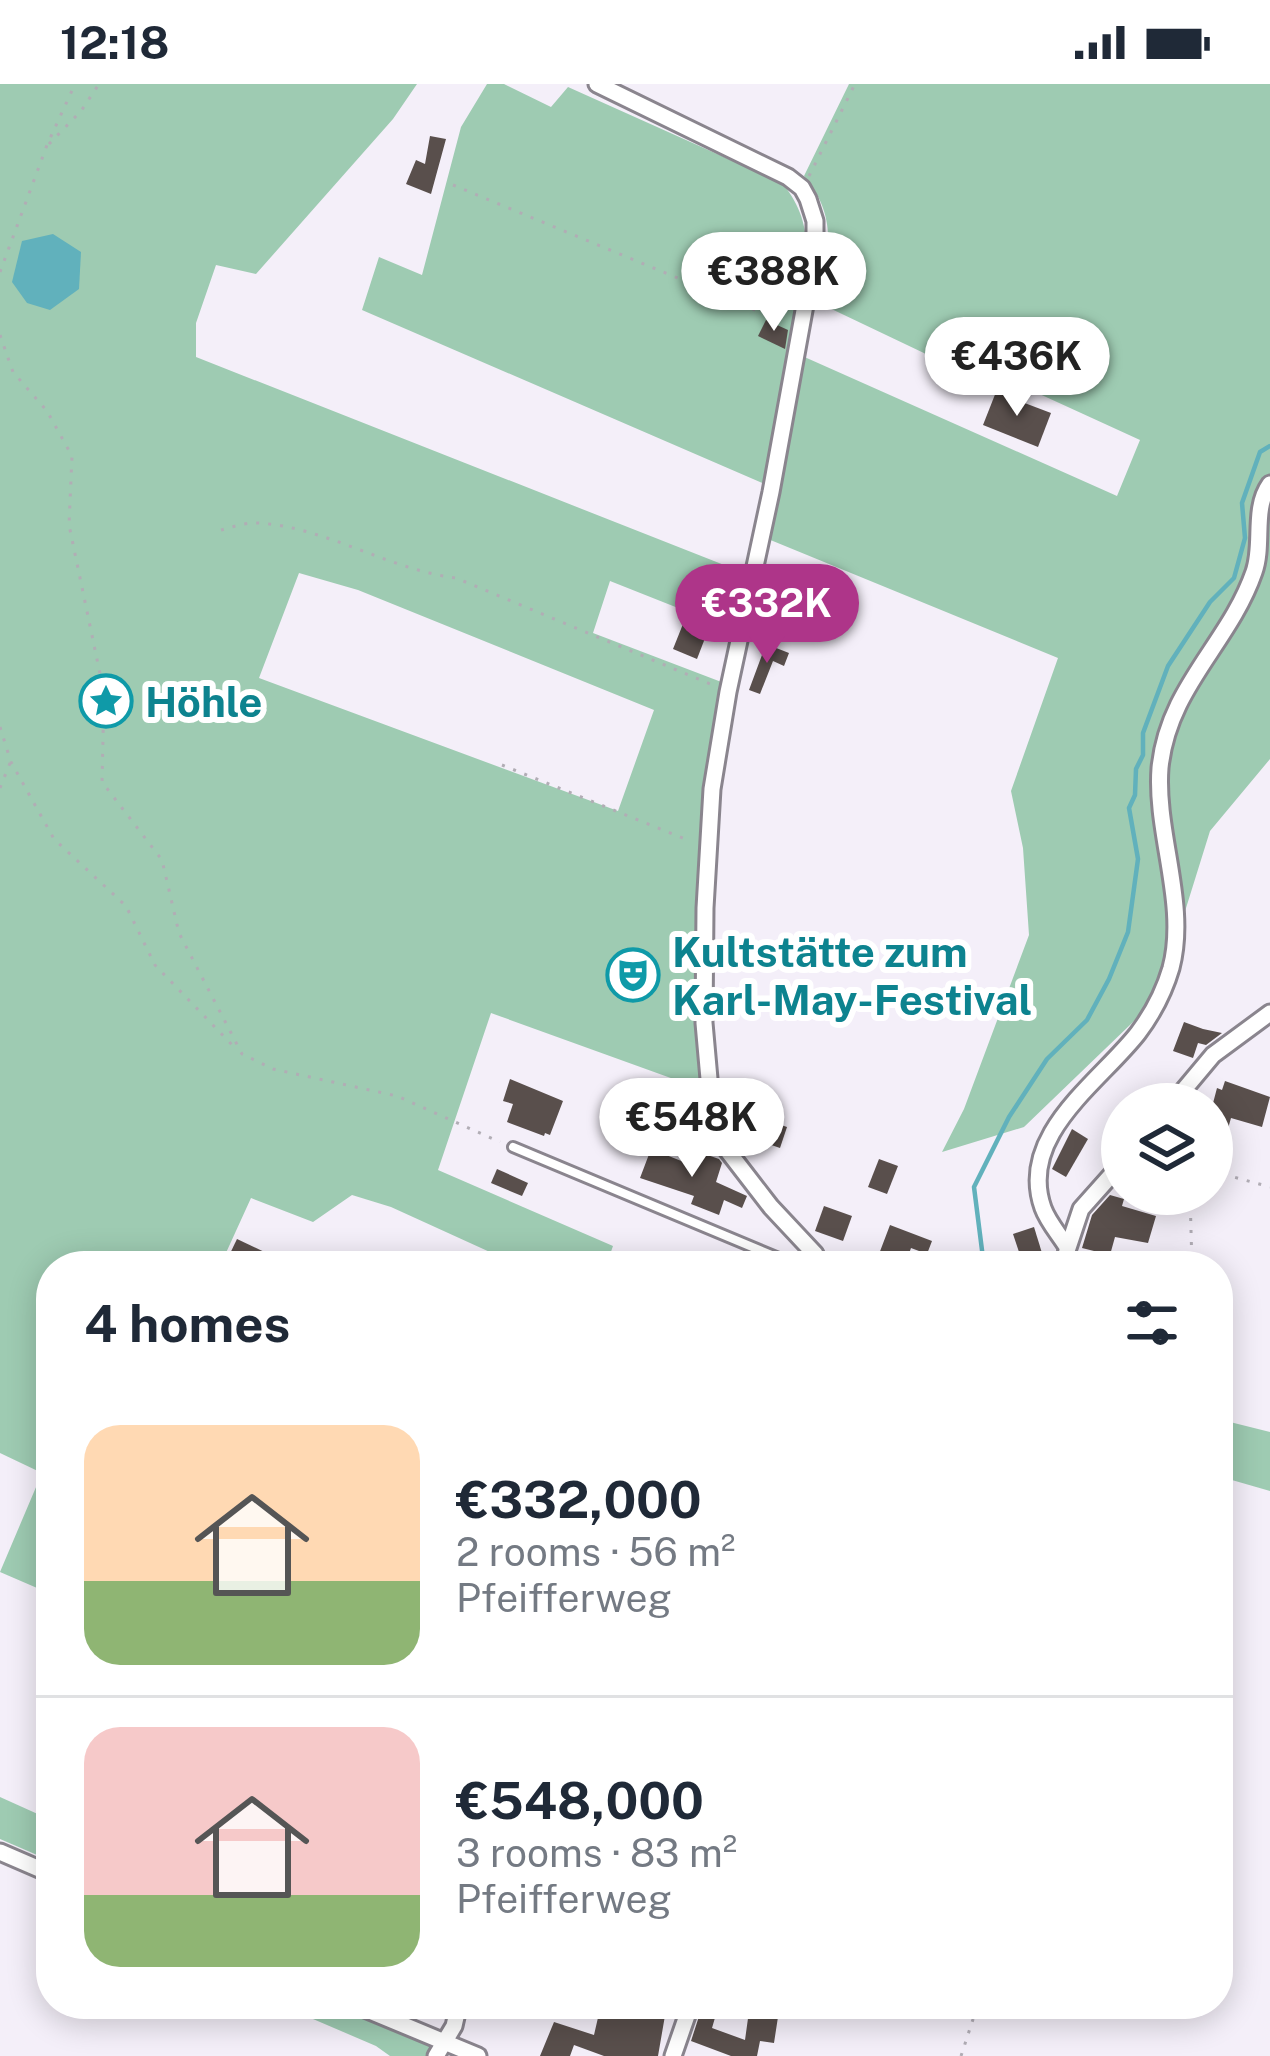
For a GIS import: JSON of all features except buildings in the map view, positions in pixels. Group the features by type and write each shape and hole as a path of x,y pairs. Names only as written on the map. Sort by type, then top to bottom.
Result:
{"street":[{"path":"597,84 788,177 802,188 815,221 802,330 712,789 704,1023 710,1090 727,1150 812,1251"},
{"path":"1067,1246 1044,1212 1038,1188 1042,1159 1066,1109 1136,1035 1160,1000 1172,964 1175,926 1160,811 1160,766 1169,722 1190,677 1242,600 1256,568 1262,496 1270,484"},
{"path":"1190,1083 1213,1055 1270,1013"},
{"path":"1066,1251 1081,1209 1101,1187"},
{"path":"0,1852 36,1868"},
{"path":"381,2019 441,2050 478,2056"},
{"path":"441,2050 453,2019"},
{"path":"673,2056 686,2019"}],"lane":[{"path":"513,1147 762,1251"}],"path":[{"path":"0,272 75,84"},
{"path":"47,145 81,111 99,84"},
{"path":"802,188 855,84"},
{"path":"453,185 802,330"},
{"path":"0,335 13,372 47,411 72,456 69,525 104,693 102,782 162,860 179,933 242,1054"},
{"path":"221,530 254,522 301,530 417,573 456,578 728,692"},
{"path":"0,727 11,762 54,839 126,906 154,965 242,1054 273,1069 397,1096 513,1147"},
{"path":"0,788 11,762"},
{"path":"502,765 709,848"},
{"path":"1233,1177 1270,1187"},
{"path":"1191,1215 1192,1251"},
{"path":"962,2056 973,2019"}],"green space":[{"path":"0,84 417,84 393,119 256,274 216,265 196,323 196,357 747,574 736,631 610,581 593,633 724,683 698,886 696,990 704,1090 491,1013 438,1170 613,1246 611,1251 488,1251 391,1207 352,1195 313,1222 251,1198 227,1251 36,1251 36,1470 0,1453","holes":["299,573 358,590 654,710 618,811 259,678"]},
{"path":"487,84 504,84 551,107 568,87 782,183 803,222 806,243 804,285 791,351 1117,496 1140,440 1013,382 970,375 821,304 827,221 804,176 849,84 1270,84 1270,759 1210,831 1158,998 1024,1127 942,1152 964,1109 1029,935 1023,848 1011,791 1058,658 768,539 767,485 362,310 379,257 422,275 461,127"},
{"path":"1233,1423 1270,1432 1270,1491 1233,1480"},
{"path":"36,1487 36,1588 0,1572"},
{"path":"0,1797 36,1813 36,1855 0,1839"},
{"path":"313,2019 373,2019 429,2043 434,2050 427,2056 390,2056"}],"water":[{"path":"53,234 81,252 79,289 50,310 27,303 12,282 22,241"}],"waterway":[{"path":"982,1251 974,1187 1009,1117 1047,1059 1087,1020 1128,932 1138,859 1129,808 1143,755 1143,733 1168,666 1210,602 1234,578 1245,538 1242,503 1260,452 1270,446"}],"place":[{"name":"Höhle","path":"106,701"},
{"name":"Kultstätte zum Karl-May-Festival","path":"633,975"}]}
